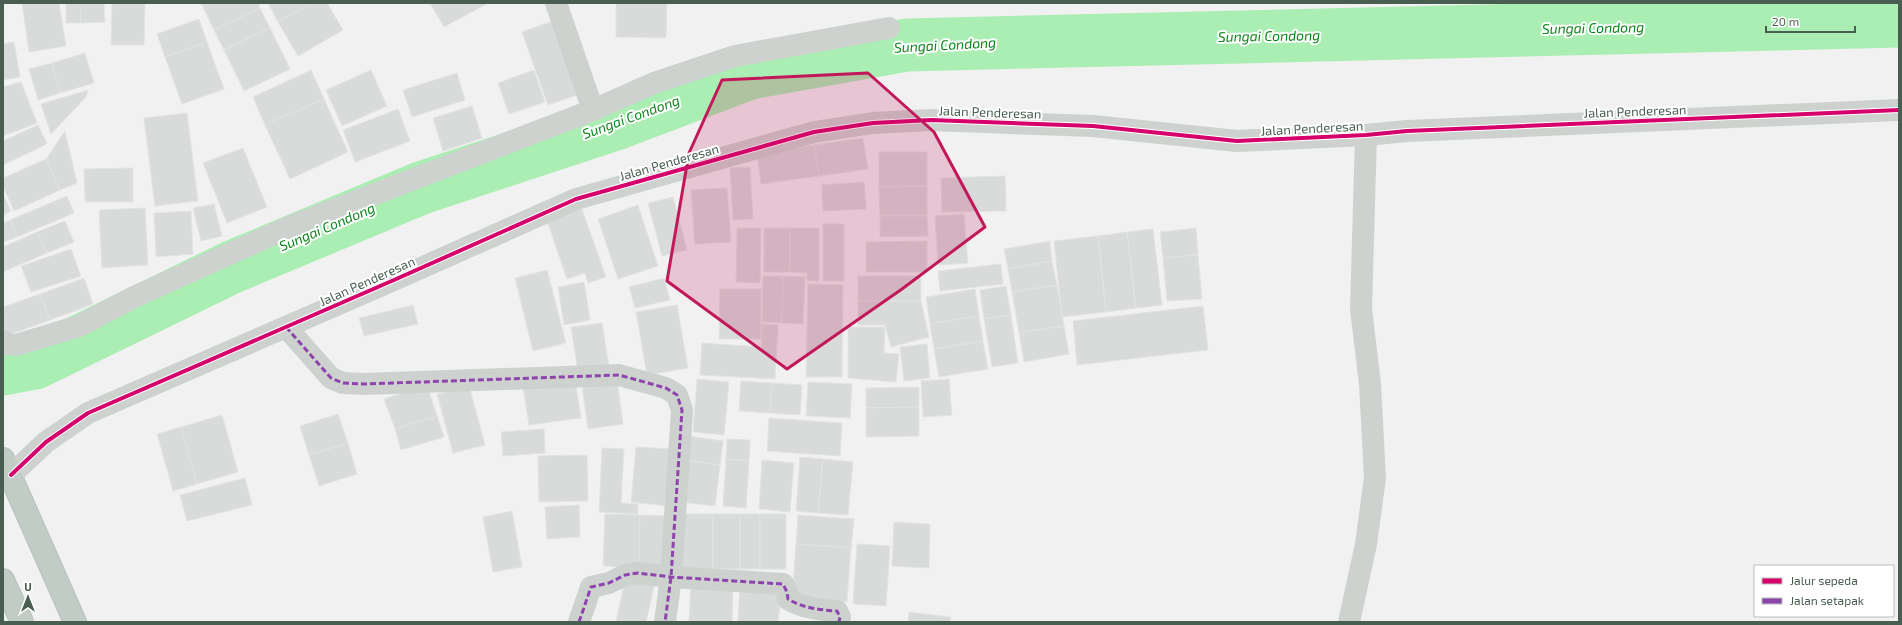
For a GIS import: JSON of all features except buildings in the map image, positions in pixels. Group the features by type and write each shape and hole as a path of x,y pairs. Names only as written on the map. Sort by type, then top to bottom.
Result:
{"highway":[{"path":"8,468 75,622"},
{"path":"3,580 22,622"}],"street":[{"path":"556,3 594,110"},
{"path":"3,341 8,344 16,345 79,326 141,294 289,226 594,110 654,83 735,56 889,28"},
{"name":"Jalan Penderesan","path":"8,468 88,413 576,199 814,132 873,123 932,120 1093,126 1237,141 1366,135 1407,131 1899,110"},
{"path":"1349,622 1366,544 1375,478 1370,384 1361,309 1366,135"},
{"path":"286,327 331,378 343,383 364,384 619,375 666,388 677,395 682,410 671,577 665,622"},
{"path":"579,622 591,587 609,583 625,575 638,573 671,577 783,584 787,592 788,599 795,603 815,608 837,611 840,617 839,622"}],"highlighted area":[{"path":"868,73 934,132 985,227 902,289 787,369 667,281 689,153 722,80"}],"waterway":[{"name":"Sungai Condong","path":"3,369 35,363 232,267 421,188 618,123 750,73 907,45 1899,21"}],"marked path":[{"path":"286,327 331,378 343,383 364,384 619,375 666,388 677,395 682,410 671,577 665,622"},
{"path":"579,622 591,587 609,583 625,575 638,573 671,577 783,584 787,592 788,599 805,606 837,611 840,617 839,622"}],"cycle path":[{"path":"11,475 46,442 88,413 576,199 814,132 873,123 931,120 1093,126 1237,141 1366,135 1407,131 1899,110"}]}
